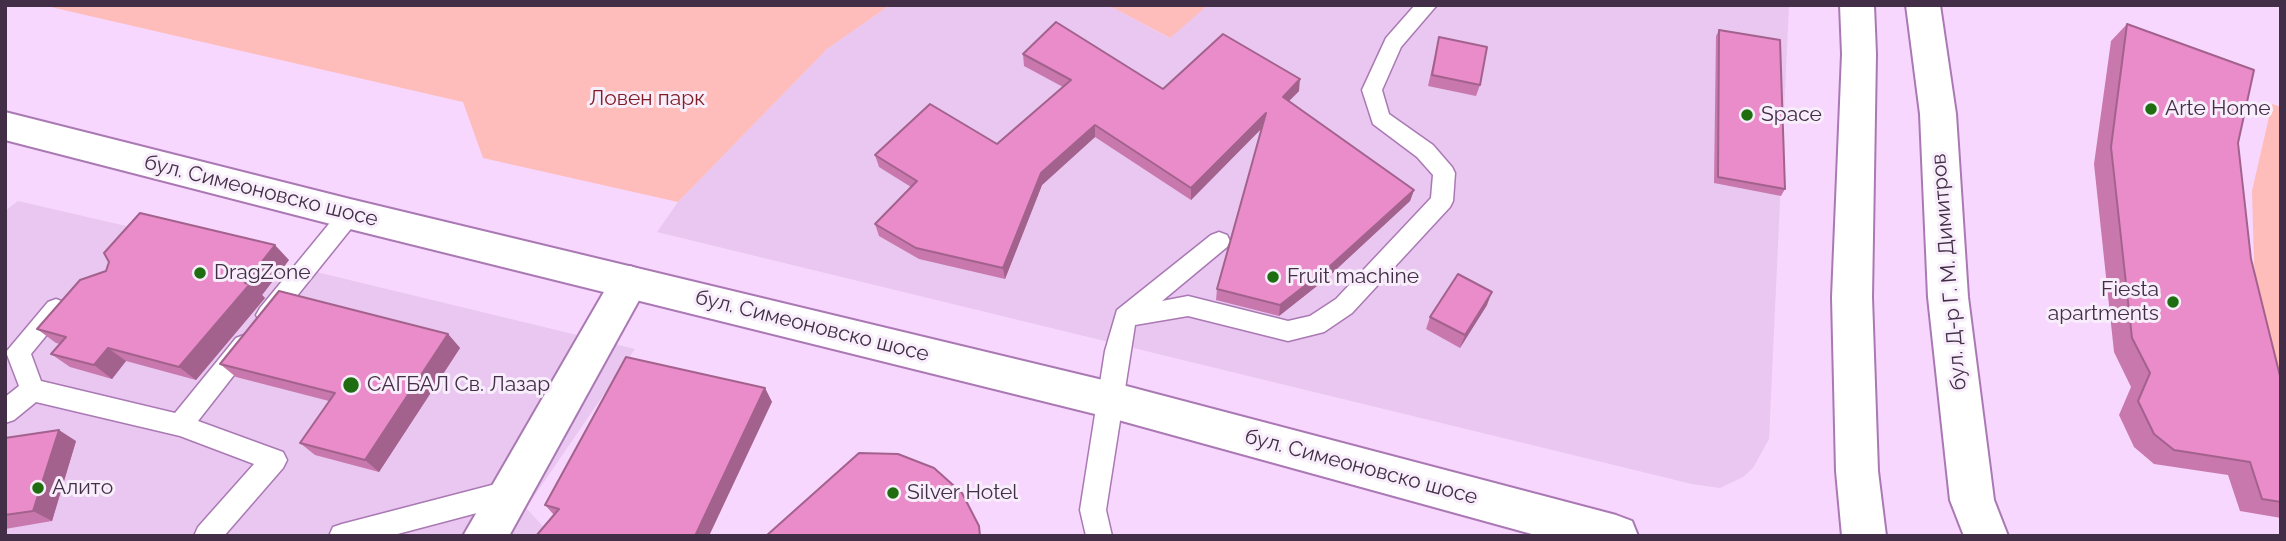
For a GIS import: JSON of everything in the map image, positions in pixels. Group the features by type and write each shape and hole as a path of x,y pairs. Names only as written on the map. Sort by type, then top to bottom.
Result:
{"main road":[{"path":"1857,5 1859,54 1852,298 1857,471 1864,536"},
{"name":"бул. Д-р Г. М. Димитров","path":"1923,5 1938,114 1948,297 1972,500 1986,536"},
{"name":"бул. Симеоновско шосе","path":"5,126 350,214 1111,400 1616,536"},
{"path":"485,536 630,282"}],"lane":[{"path":"1125,317 1188,306 1288,331 1316,325 1345,306 1442,201 1444,173 1425,151 1380,118 1372,90 1393,43 1427,5"},
{"path":"180,425 350,214"},
{"path":"1099,536 1093,510 1117,351 1125,317 1219,240"},
{"path":"32,390 18,352 74,289"},
{"path":"32,390 180,425 274,460 206,536"},
{"path":"5,412 32,390"},
{"path":"342,536 425,524 510,492"}],"shaded area":[{"path":"890,5 1108,5 1169,38 1208,5 1789,5 1769,439 1753,468 1743,477 1720,488 1692,484 657,232 678,202 827,49"},
{"path":"18,201 635,349 526,508 552,536 5,536 5,211"}],"green space":[{"name":"Ловен парк","path":"42,5 890,5 827,49 678,202 483,158 463,102"},
{"path":"1108,5 1208,5 1170,38"},
{"path":"2272,104 2281,107 2281,390 2255,293 2252,191"}],"building":[{"path":"1056,22 1163,89 1223,34 1300,79 1283,97 1414,190 1329,267 1280,305 1217,289 1266,113 1191,188 1095,125 1041,173 1003,268 916,248 875,224 917,181 875,155 930,104 997,144 1071,80 1023,54"},
{"name":"Fiesta apartments","path":"2127,24 2254,70 2238,143 2251,259 2281,380 2281,502 2262,499 2250,462 2174,450 2154,434 2138,401 2150,373 2132,338 2111,147"},
{"name":"Space","path":"1719,30 1780,40 1785,189 1718,177"},
{"path":"1439,37 1487,47 1480,85 1432,75"},
{"path":"140,213 275,245 245,283 250,284 179,367 108,348 94,365 51,354 66,337 37,329 80,280 106,271 109,262 104,253"},
{"path":"1458,274 1492,292 1465,335 1430,317"},
{"name":"САГБАЛ Св. Лазар","path":"279,291 448,334 365,460 300,443 335,393 220,364"},
{"path":"626,357 765,388 695,536 536,536 559,509 545,505"},
{"path":"59,430 33,511 5,515 5,438"},
{"name":"Silver Hotel","path":"859,453 898,454 934,468 962,493 979,526 980,536 766,536"}],"place":[{"name":"Arte Home","path":"2151,109"},
{"name":"Space","path":"1747,115"},
{"name":"DragZone","path":"200,273"},
{"name":"Fruit machine","path":"1273,277"},
{"name":"Fiesta apartments","path":"2173,302"},
{"name":"САГБАЛ Св. Лазар","path":"351,385"},
{"name":"Алито","path":"38,488"},
{"name":"Silver Hotel","path":"893,493"}]}
